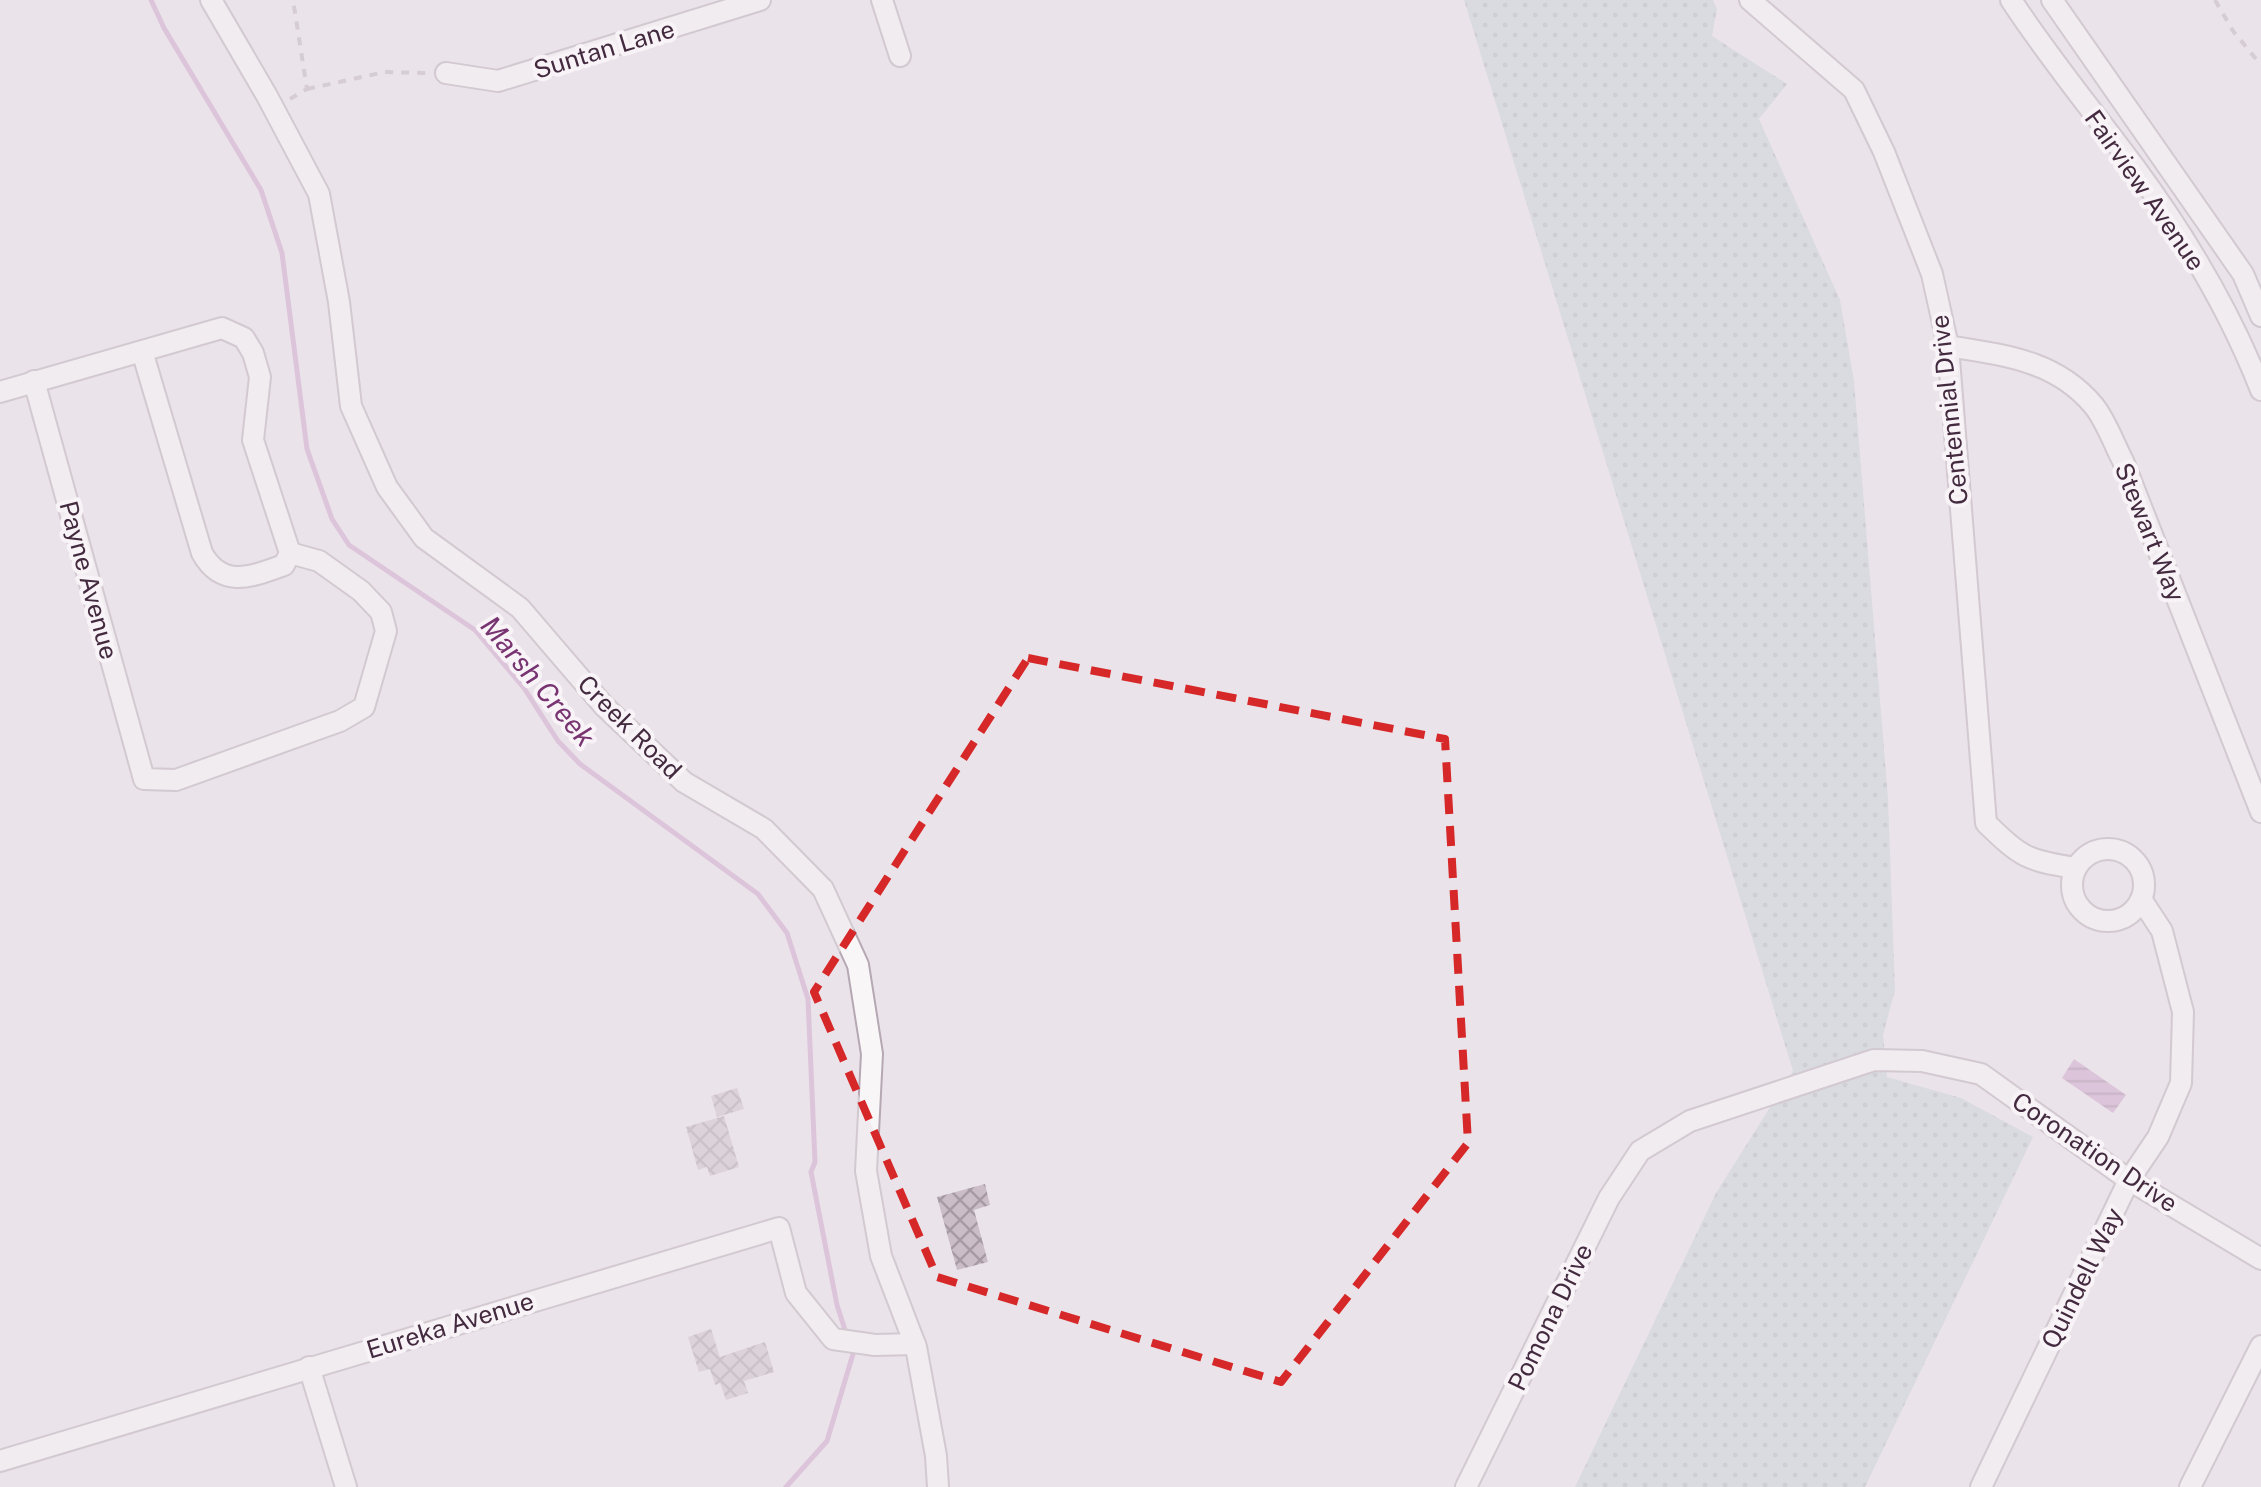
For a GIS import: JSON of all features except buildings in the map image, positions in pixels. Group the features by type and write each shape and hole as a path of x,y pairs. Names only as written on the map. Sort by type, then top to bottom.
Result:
{"street":[{"name":"Creek Road","path":"211,0 319,194 339,302 351,406 387,486 424,538 520,608 604,706 684,782 764,829 824,889 858,965 872,1054 866,1171 881,1256 915,1344 938,1487"},
{"name":"Suntan Lane","path":"446,73 498,81 760,0"},
{"path":"882,0 900,56"},
{"name":"Centennial Drive","path":"1750,0 1854,90 1884,152 1932,274 1948,346 1986,823 2016,852 2035,862 2076,868"},
{"name":"Fairview Avenue","path":"2011,0 2052,62 2174,223 2210,284 2261,390"},
{"name":"Fairview Avenue","path":"2052,0 2243,274 2261,316"},
{"path":"0,392 142,350 222,328 244,338 260,377 253,440 290,553 284,565 231,578 210,568 202,553 142,350"},
{"name":"Stewart Way","path":"1948,346 2050,368 2095,407 2122,461 2261,812"},
{"name":"Payne Avenue","path":"34,382 144,780 176,780 340,720 364,707 386,632 380,612 361,591 319,561 290,553"},
{"name":"Quindell Way","path":"1981,1487 2129,1180 2158,1137 2181,1084 2183,1012 2162,930 2141,900 2142,872 2135,860 2109,848 2095,851 2076,868"},
{"path":"2076,868 2074,898 2093,918 2121,918 2141,900"},
{"name":"Coronation Drive","path":"1640,1151 1690,1121 1874,1060 1922,1061 1981,1074 2129,1180 2261,1260"},
{"name":"Pomona Drive","path":"1466,1487 1609,1198 1640,1151"},
{"name":"Eureka Avenue","path":"0,1461 779,1228 796,1292 834,1339 915,1344"},
{"path":"2190,1487 2261,1346"},
{"path":"309,1367 346,1487"}],"path":[{"path":"293,0 307,89"},
{"path":"2215,0 2233,31 2261,65"},
{"path":"274,109 307,89 385,72 446,73"}],"highlighted area":[{"path":"1028,658 1445,739 1468,1143 1281,1382 937,1277 814,992"}],"shaded area":[{"path":"1464,0 1713,0 1717,9 1712,36 1787,84 1759,119 1840,300 1854,381 1888,798 1895,990 1883,1035 1887,1077 1961,1098 2033,1137 1865,1487 1575,1487 1716,1193 1793,1071"},
{"path":"2074,1059 2126,1095 2113,1113 2062,1078"}],"waterway":[{"name":"Marsh Creek","path":"151,0 261,190 282,253 307,449 332,519 349,545 475,630 524,688 558,741 580,764 758,894 787,933 808,999 815,1162 811,1172 837,1305 847,1336"},
{"name":"Marsh Creek","path":"786,1487 827,1441 853,1354 851,1347"}]}
